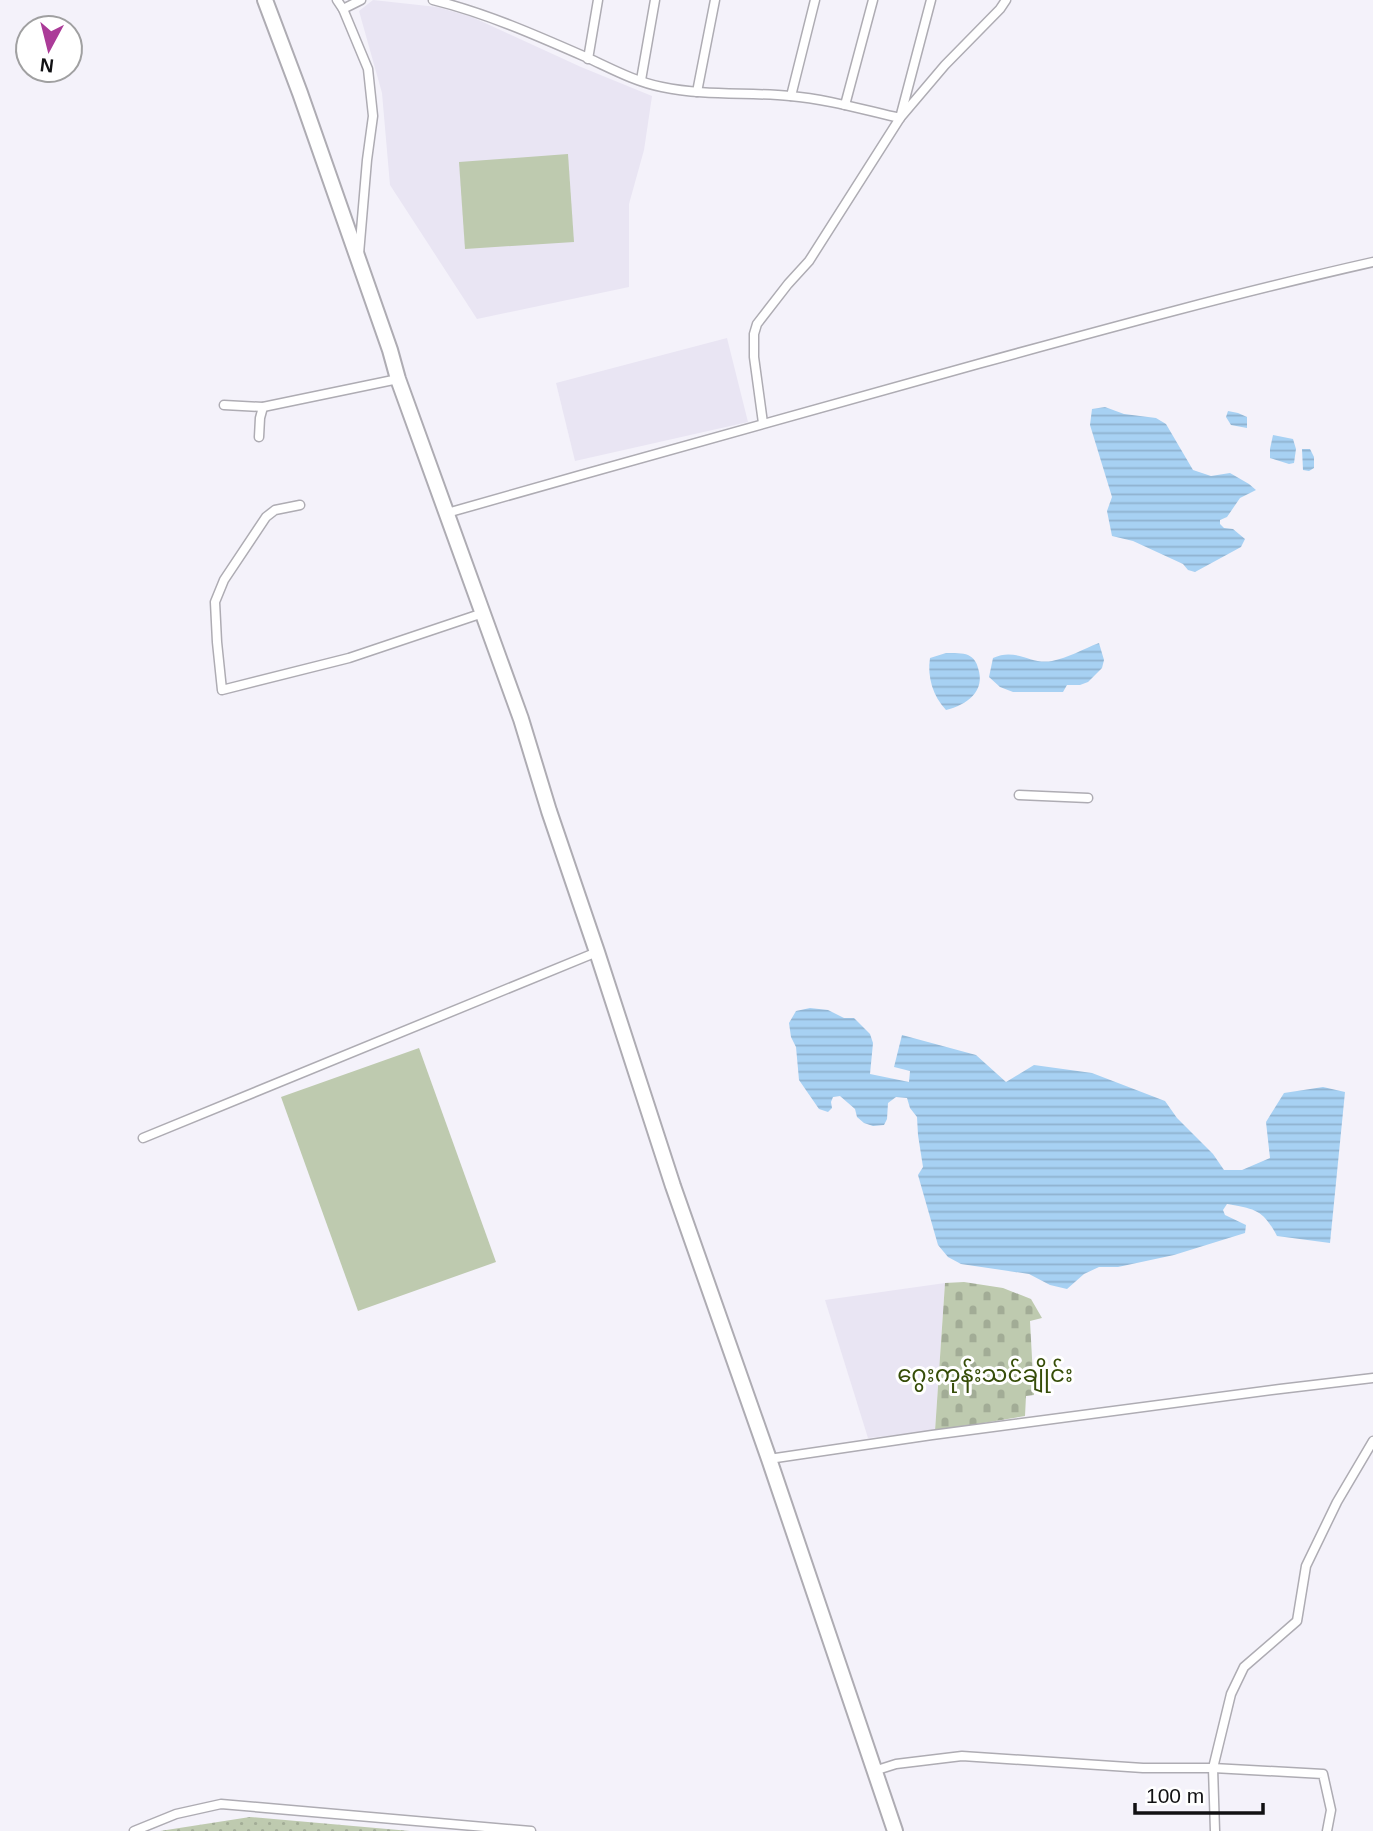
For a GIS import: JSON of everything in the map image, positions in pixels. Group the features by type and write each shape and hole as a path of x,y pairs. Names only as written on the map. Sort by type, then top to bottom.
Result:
{"highway":[{"path":"265,0 519,714 548,811 673,1186 895,1831"}],"street":[{"path":"337,0 368,69 373,116 359,261"},
{"path":"343,9 361,0"},
{"path":"433,0 498,21 616,72 660,87 719,94 791,96 900,118"},
{"path":"588,59 598,0"},
{"path":"641,80 655,0"},
{"path":"697,92 715,0"},
{"path":"791,96 815,0"},
{"path":"845,105 873,0"},
{"path":"900,118 931,0"},
{"path":"763,423 754,357 757,324 809,261 900,118 1006,0"},
{"path":"447,513 1086,334 1373,262"},
{"path":"224,405 263,407 398,379"},
{"path":"259,438 263,407"},
{"path":"300,505 275,510 266,517 224,580 215,602 222,690 349,658 483,613"},
{"path":"1019,794 1088,798"},
{"path":"143,1138 597,952"},
{"path":"769,1459 932,1435 1373,1378"},
{"path":"1215,1831 1213,1768 1231,1694 1244,1667 1297,1621 1306,1566 1337,1502 1373,1441"},
{"path":"874,1771 896,1764 962,1756 1143,1768 1213,1768 1324,1774 1331,1810 1327,1831"},
{"path":"134,1831 176,1814 221,1804 531,1831"}],"shaded area":[{"path":"373,0 437,7 472,17 652,96 644,150 629,204 629,287 477,319 390,185 382,93 359,11"},
{"path":"727,338 748,422 575,461 556,383"},
{"path":"945,1283 935,1431 868,1438 825,1300"}],"green space":[{"path":"568,154 574,242 465,249 459,162"},
{"path":"419,1048 496,1262 358,1311 281,1097"},
{"name":"ဂွေးကုန်းသင်ချိုင်း","path":"964,1282 1003,1288 1031,1299 1042,1318 1030,1321 1034,1395 1026,1396 1025,1416 935,1431 945,1283"},
{"path":"250,1817 410,1831 160,1831"}],"water":[{"path":"1105,407 1124,414 1156,418 1166,424 1193,470 1211,476 1230,473 1256,490 1240,498 1227,517 1220,520 1224,528 1233,529 1245,539 1241,547 1195,572 1133,541 1112,536 1107,511 1112,497 1090,425 1092,409"},
{"path":"1228,411 1247,417 1247,428 1231,425 1226,417"},
{"path":"1273,435 1293,439 1296,449 1294,463 1270,458"},
{"path":"1302,449 1310,449 1314,457 1314,468 1309,471 1303,470"},
{"path":"1099,643 1104,660 1102,668 1088,682 1067,685 1063,692 1013,692 1000,687 989,677 993,658 1001,655 1016,655 1044,662 1070,656"},
{"path":"946,653 970,656 977,664 980,676 973,696 961,705 946,710 932,686 929,665 930,658"},
{"path":"810,1008 828,1010 844,1018 854,1018 870,1034 873,1043 870,1074 909,1082 910,1071 894,1067 902,1035 976,1055 1006,1082 1034,1065 1092,1073 1165,1101 1224,1170 1242,1170 1270,1158 1266,1122 1284,1093 1323,1087 1345,1092 1330,1243 1277,1236 1258,1212 1227,1204 1223,1210 1225,1215 1246,1225 1245,1233 1174,1255 1118,1267 1099,1267 1084,1274 1067,1289 1050,1285 1029,1274 961,1264 948,1257 938,1245 918,1175 923,1167 917,1117 907,1098 896,1097 888,1103 884,1125 873,1126 857,1117 855,1109 840,1096 833,1097 832,1108 828,1112 819,1109 799,1080 796,1047 789,1023 796,1011"}]}
